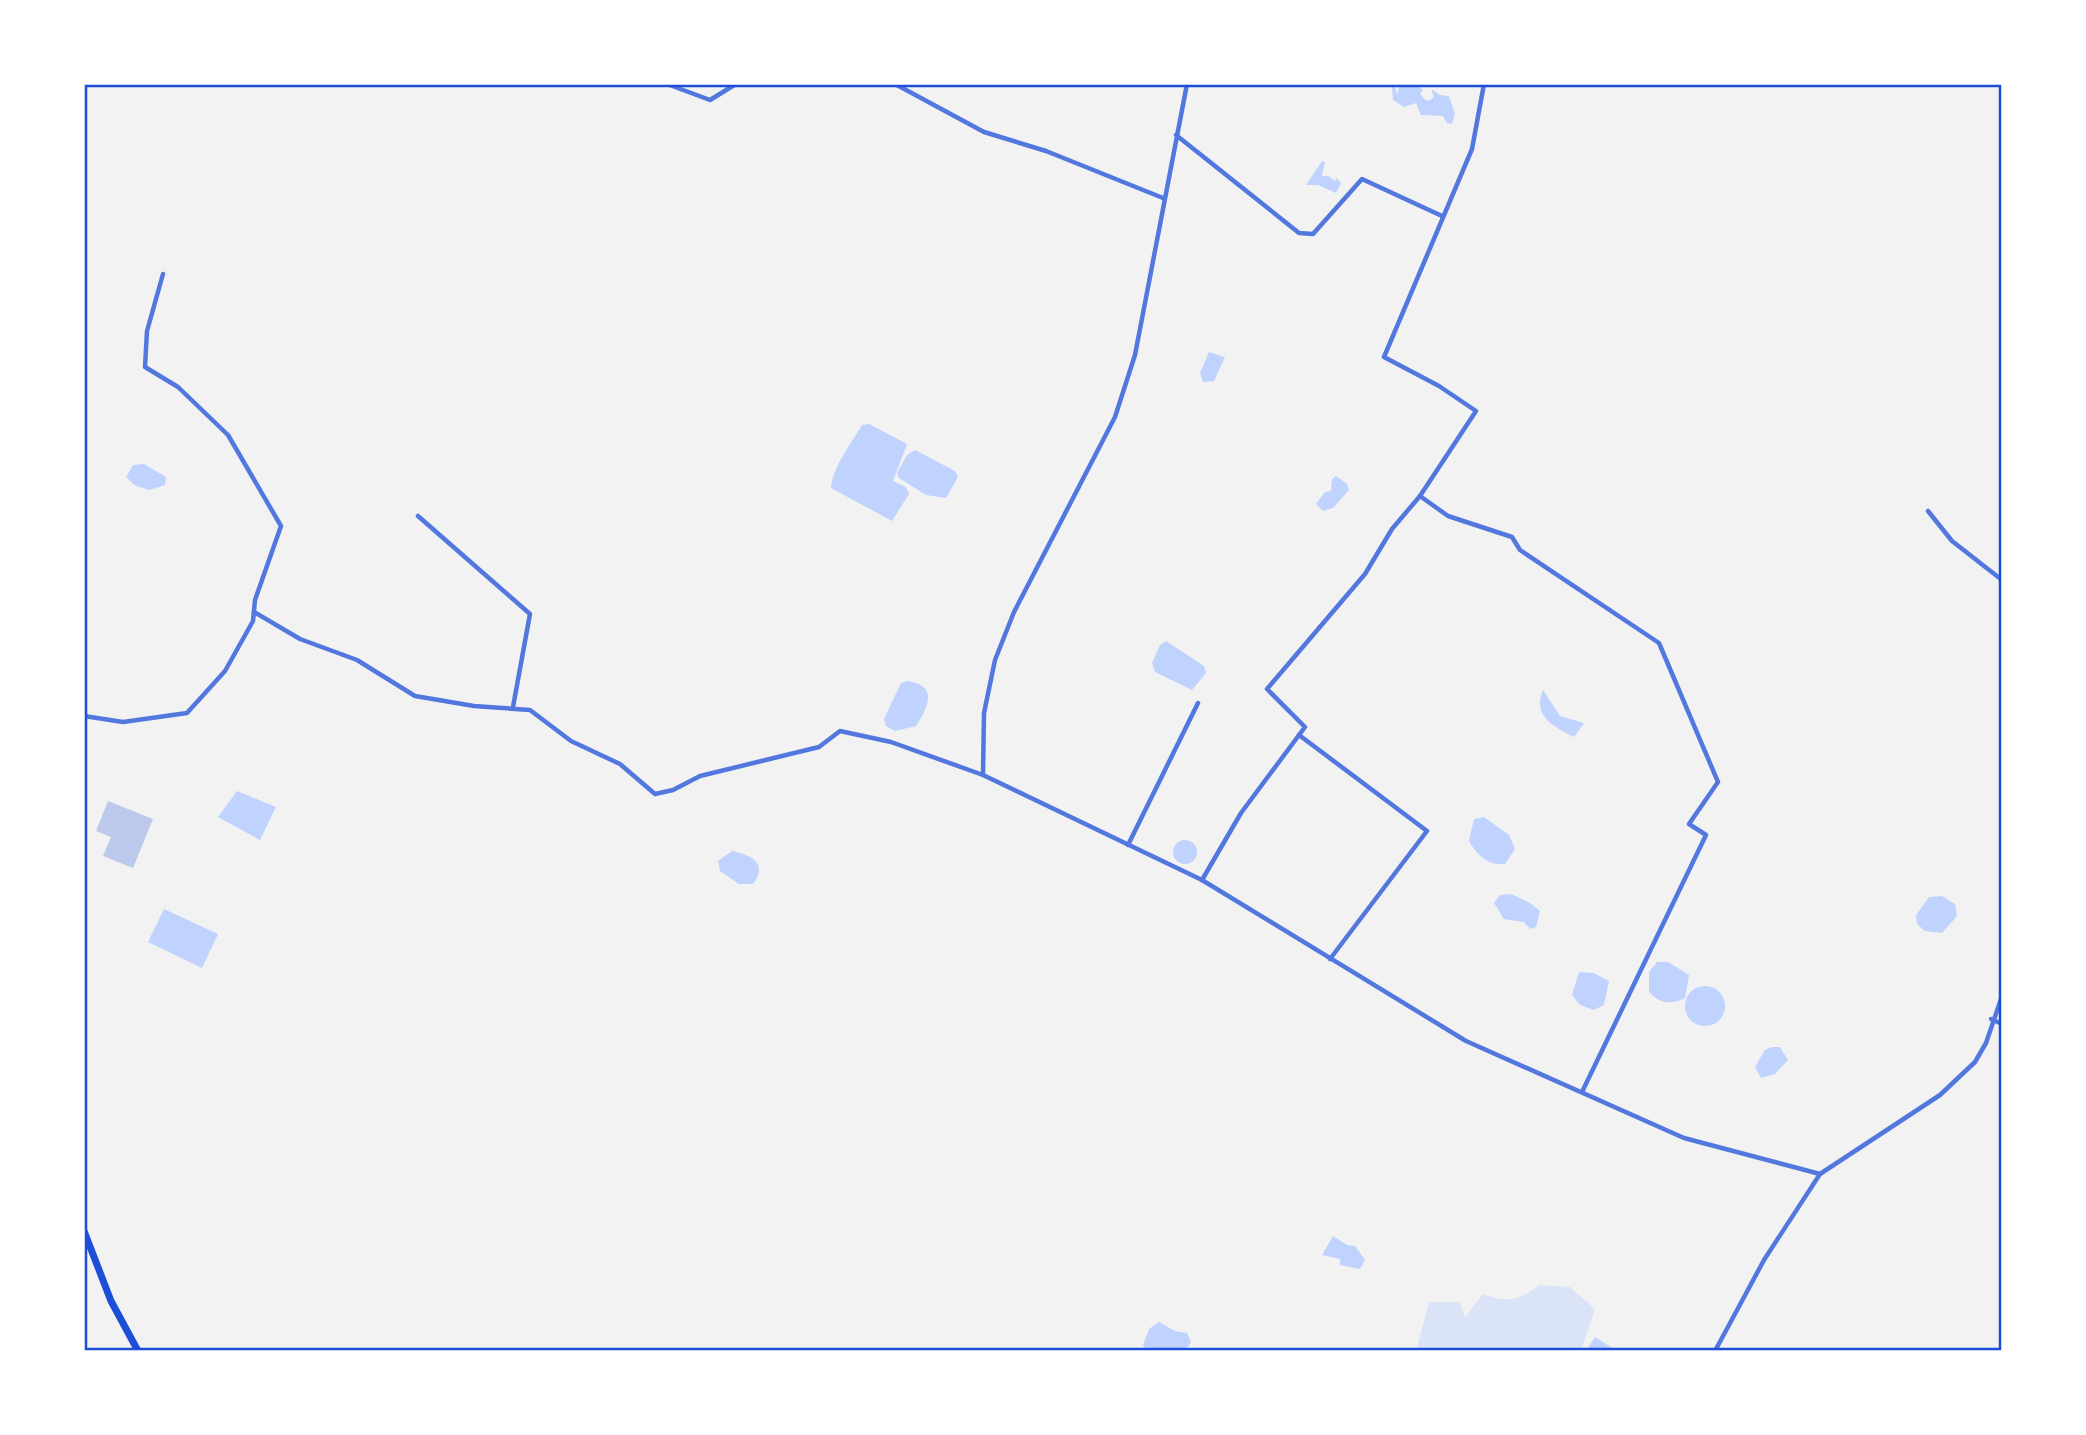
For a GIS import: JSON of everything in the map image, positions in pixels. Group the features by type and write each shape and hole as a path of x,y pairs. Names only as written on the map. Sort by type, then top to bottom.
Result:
{"highway":[{"path":"84,1231 111,1301 138,1351"}],"street":[{"path":"667,84 710,100 736,84"},
{"path":"895,84 984,132 1046,151 1163,198"},
{"path":"983,775 984,713 995,660 1014,612 1115,417 1135,355 1186,84"},
{"path":"1202,880 1241,813 1305,726 1267,689 1365,574 1392,529 1420,496 1475,411 1439,386 1384,357 1472,149 1485,84"},
{"path":"1176,135 1299,233 1313,234 1362,179 1442,216"},
{"path":"84,716 122,722 187,713 225,671 253,621 281,526 228,435 178,387 145,367 147,331 163,274"},
{"path":"1420,496 1448,516 1512,537 1520,550 1659,643 1718,782 1689,824 1706,835 1581,1092"},
{"path":"1928,511 1952,541 2002,580"},
{"path":"418,516 530,614 513,707"},
{"path":"254,612 300,639 357,660 415,696 474,706 530,710 571,741 620,764 655,794 673,790 700,776 819,747 840,732 891,741 983,775 1202,880 1466,1041 1685,1138 1820,1174"},
{"path":"1128,845 1198,703"},
{"path":"1299,735 1427,831 1330,958"},
{"path":"1715,1351 1764,1260 1820,1174 1940,1095 1975,1062 1986,1042 2002,996"},
{"path":"1992,1019 2002,1024"}],"shaded area":[{"path":"1539,1285 1570,1287 1595,1309 1581,1351 1416,1351 1429,1302 1460,1302 1465,1317 1483,1294 1499,1299 1512,1299"}],"water":[{"path":"1400,84 1417,84 1423,90 1420,93 1424,99 1429,101 1434,97 1431,89 1440,95 1449,96 1455,114 1452,124 1447,123 1443,116 1421,115 1416,103 1404,107 1393,100 1392,87 1395,86 1397,95"},
{"path":"1322,161 1325,162 1322,176 1328,176 1335,181 1337,178 1341,183 1336,193 1318,185 1306,185"},
{"path":"1209,352 1225,357 1214,381 1203,382 1200,373"},
{"path":"869,424 907,444 893,481 906,487 909,494 892,521 831,488 843,455 862,425"},
{"path":"915,450 955,471 958,477 946,498 926,495 899,478 897,473 907,455"},
{"path":"144,464 166,477 165,485 149,490 134,485 126,477 133,465"},
{"path":"1336,476 1347,484 1349,490 1333,508 1323,511 1316,504 1325,492 1331,491 1332,479"},
{"path":"1166,641 1204,666 1206,673 1192,690 1155,672 1152,663 1160,645"},
{"path":"907,681 923,687 927,692 927,704 916,726 895,731 886,726 884,719 901,683"},
{"path":"1543,690 1560,716 1584,723 1574,737 1552,724 1542,713 1540,699"},
{"path":"237,791 276,807 260,840 218,817"},
{"path":"1484,817 1509,835 1515,849 1505,864 1493,863 1484,858 1469,841 1474,819"},
{"path":"1185,840 1194,843 1197,852 1194,861 1185,864 1176,861 1173,852 1176,843"},
{"path":"732,851 746,855 756,862 759,871 753,884 739,884 720,871 718,861"},
{"path":"1511,894 1540,911 1536,927 1530,929 1524,922 1504,919 1494,903 1500,895"},
{"path":"1942,896 1955,904 1957,916 1942,933 1925,931 1917,924 1916,915 1929,897"},
{"path":"164,909 218,934 202,968 148,942"},
{"path":"1657,962 1668,962 1689,975 1685,998 1666,1002 1649,992 1649,972"},
{"path":"1579,972 1594,973 1609,981 1604,1005 1594,1010 1580,1005 1572,995"},
{"path":"1705,986 1713,987 1719,992 1724,998 1724,1014 1719,1020 1713,1025 1705,1026 1697,1025 1691,1020 1686,1014 1685,1006 1686,998 1691,992 1697,987"},
{"path":"1780,1047 1788,1060 1775,1074 1761,1078 1755,1067 1765,1050"},
{"path":"1333,1236 1347,1245 1355,1246 1365,1260 1360,1269 1340,1265 1340,1259 1322,1255"},
{"path":"1159,1322 1175,1331 1187,1333 1191,1342 1188,1347 1177,1351 1148,1351 1143,1345 1149,1329"},
{"path":"1595,1337 1617,1351 1586,1351"}],"building":[{"path":"108,801 153,819 133,868 103,856 111,837 96,831"}]}
